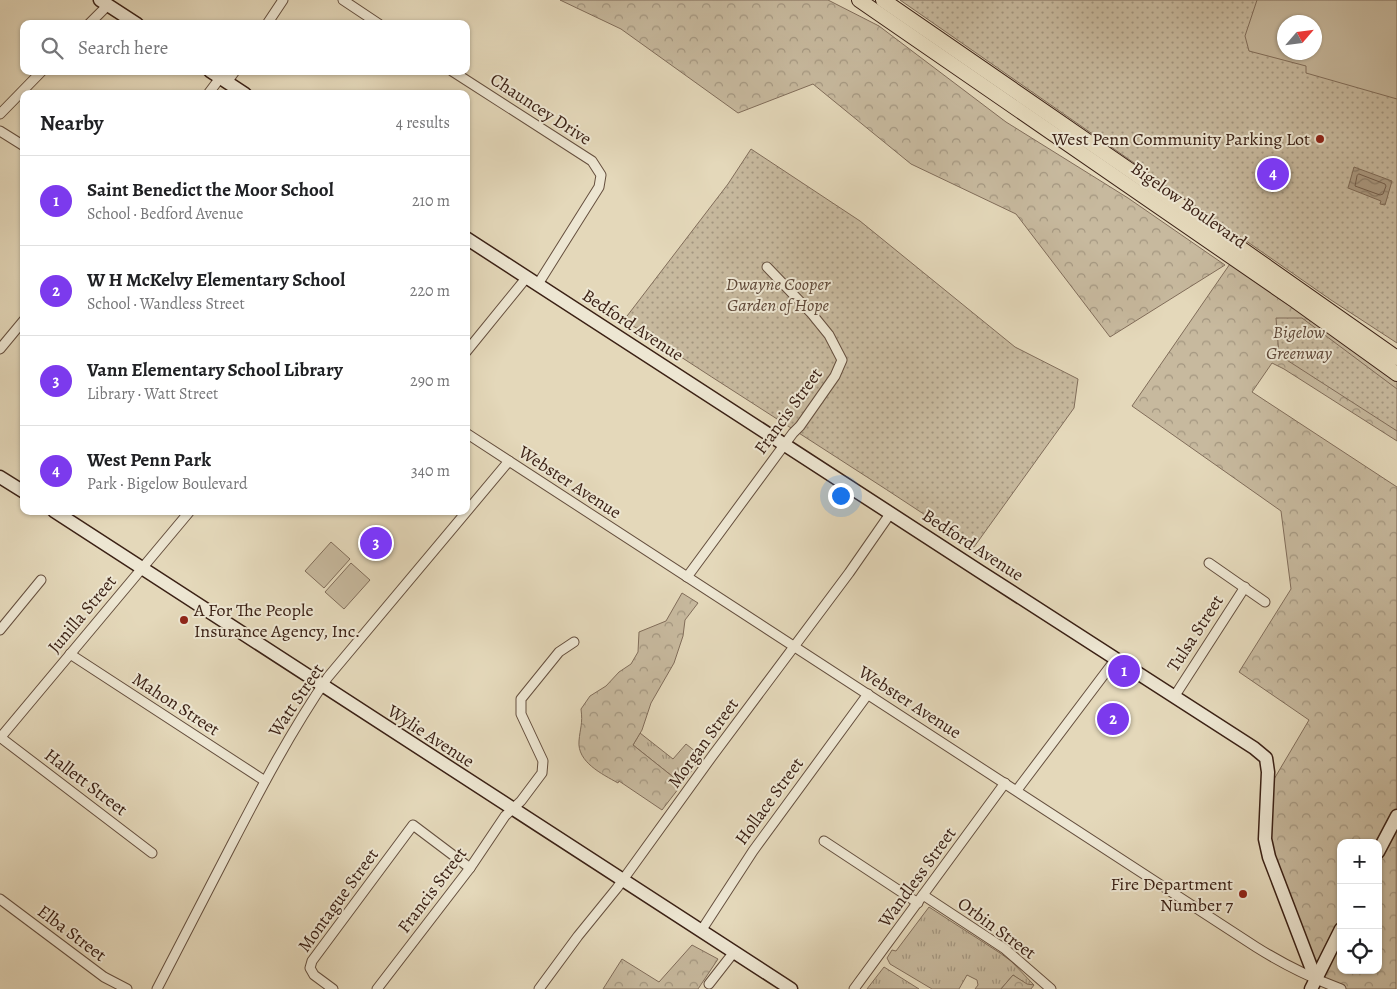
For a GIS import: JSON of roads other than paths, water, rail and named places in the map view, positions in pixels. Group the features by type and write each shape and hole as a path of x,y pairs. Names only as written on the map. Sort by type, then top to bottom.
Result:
{"main road":[{"name":"Bigelow Boulevard","path":"859,0 1272,285 1397,374"},
{"name":"Bigelow Boulevard","path":"883,0 1140,177 1397,358"}],"street":[{"path":"270,20 283,0"},
{"path":"343,0 373,20"},
{"path":"91,20 102,1 131,20"},
{"path":"23,90 38,75"},
{"name":"Chauncey Drive","path":"458,75 592,161 601,175 599,187 532,280 470,348"},
{"path":"211,90 219,77 239,90"},
{"path":"0,114 20,94"},
{"path":"0,131 20,144"},
{"name":"Bedford Avenue","path":"470,241 786,444 1115,660 1254,748 1266,758 1268,772 1265,839 1269,857 1313,984"},
{"name":"Francis Street","path":"687,577 835,376 842,360 829,335 812,314 767,267"},
{"path":"0,349 20,325"},
{"name":"Webster Avenue","path":"470,436 1313,984 1341,989"},
{"name":"Watt Street","path":"470,508 509,461"},
{"path":"0,476 20,489"},
{"name":"Morgan Street","path":"539,989 622,880 890,514"},
{"name":"Wylie Avenue","path":"60,515 791,989"},
{"name":"Junilla Street","path":"0,737 187,515"},
{"name":"Watt Street","path":"158,989 265,780 322,686 464,515"},
{"path":"1209,564 1265,602"},
{"path":"0,630 41,580"},
{"name":"Tulsa Street","path":"1174,697 1245,587"},
{"name":"Francis Street","path":"376,989 470,868 505,816 522,801 542,773 542,761 521,714 521,699 559,652 574,642"},
{"name":"Mahon Street","path":"70,654 265,780"},
{"path":"1017,790 1115,660"},
{"name":"Hollace Street","path":"700,931 753,850 868,694"},
{"name":"Hallett Street","path":"0,737 152,853"},
{"name":"Wandless Street","path":"854,989 1005,783"},
{"path":"1382,844 1397,816"},
{"name":"Montague Street","path":"333,989 314,975 310,968 312,960 413,826 470,868"},
{"name":"Orbin Street","path":"824,841 1005,949 1051,989"},
{"name":"Elba Street","path":"0,899 104,977 127,989"},
{"path":"1313,984 1337,937"},
{"path":"709,984 734,952"}],"water":[{"path":"1354,167 1392,181 1385,205 1380,204 1381,201 1348,188"}],"place":[{"name":"West Penn Community Parking Lot","path":"1320,139"},
{"name":"West Penn Park","path":"1273,174"},
{"name":"Vann Elementary School Library","path":"376,543"},
{"name":"A For The People Insurance Agency, Inc.","path":"184,620"},
{"name":"Saint Benedict the Moor School","path":"1124,671"},
{"name":"W H McKelvy Elementary School","path":"1113,719"},
{"name":"Fire Department Number 7","path":"1243,894"}],"park label":[{"name":"Dwayne Cooper Garden of Hope","path":"778,294"},
{"name":"Bigelow Greenway","path":"1299,342"}]}
